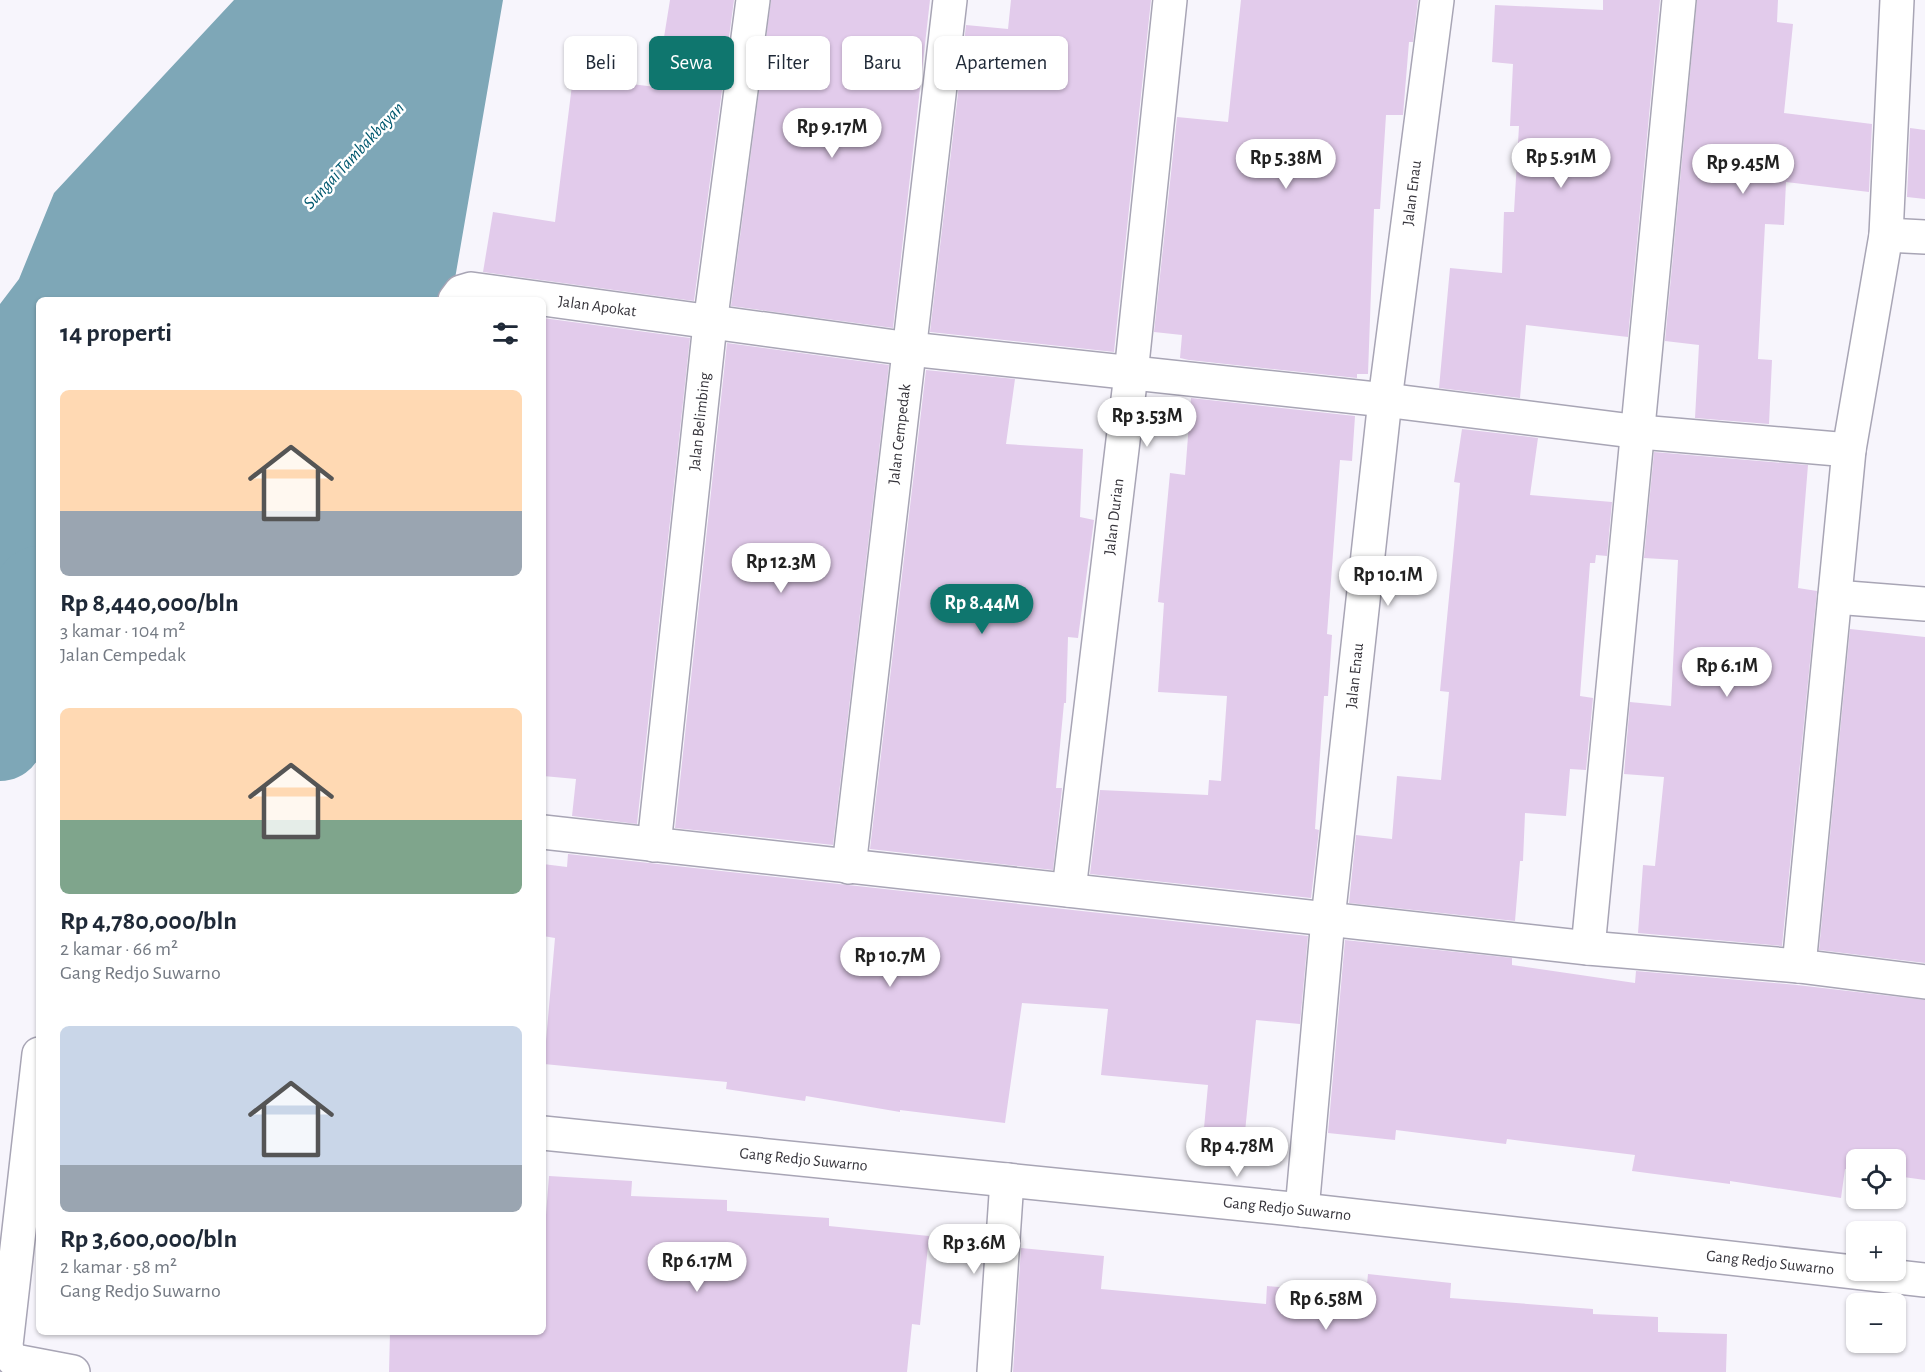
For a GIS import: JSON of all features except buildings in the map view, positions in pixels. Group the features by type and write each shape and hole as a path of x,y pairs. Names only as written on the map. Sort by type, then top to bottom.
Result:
{"street":[{"name":"Jalan Belimbing","path":"654,845 710,324 753,0"},
{"name":"Jalan Cempedak","path":"849,867 950,0"},
{"name":"Jalan Durian","path":"1069,890 1131,374 1170,0"},
{"name":"Jalan Enau","path":"1302,1210 1329,919 1385,400 1437,0"},
{"path":"1588,948 1640,432 1679,0"},
{"path":"1798,966 1849,450 1887,235 1897,0"},
{"path":"1887,235 1925,237"},
{"name":"Jalan Apokat","path":"457,297 461,292 471,289 526,297"},
{"name":"Jalan Apokat","path":"546,300 710,324 910,349 1385,400 1640,432 1849,450"},
{"path":"1835,597 1925,604"},
{"path":"546,832 1588,948 1798,966 1925,982"},
{"path":"36,1090 6,1345 8,1354 15,1361 73,1372"},
{"name":"Gang Redjo Suwarno","path":"546,1133 1302,1210 1925,1280"},
{"path":"994,1372 1007,1180"}],"water":[{"path":"234,0 503,0 452,296 36,297 36,633 8,688 0,680 0,304 19,279 54,193"}],"waterway":[{"name":"Sungai Tambakbayan","path":"0,737 8,688 36,599"}]}
